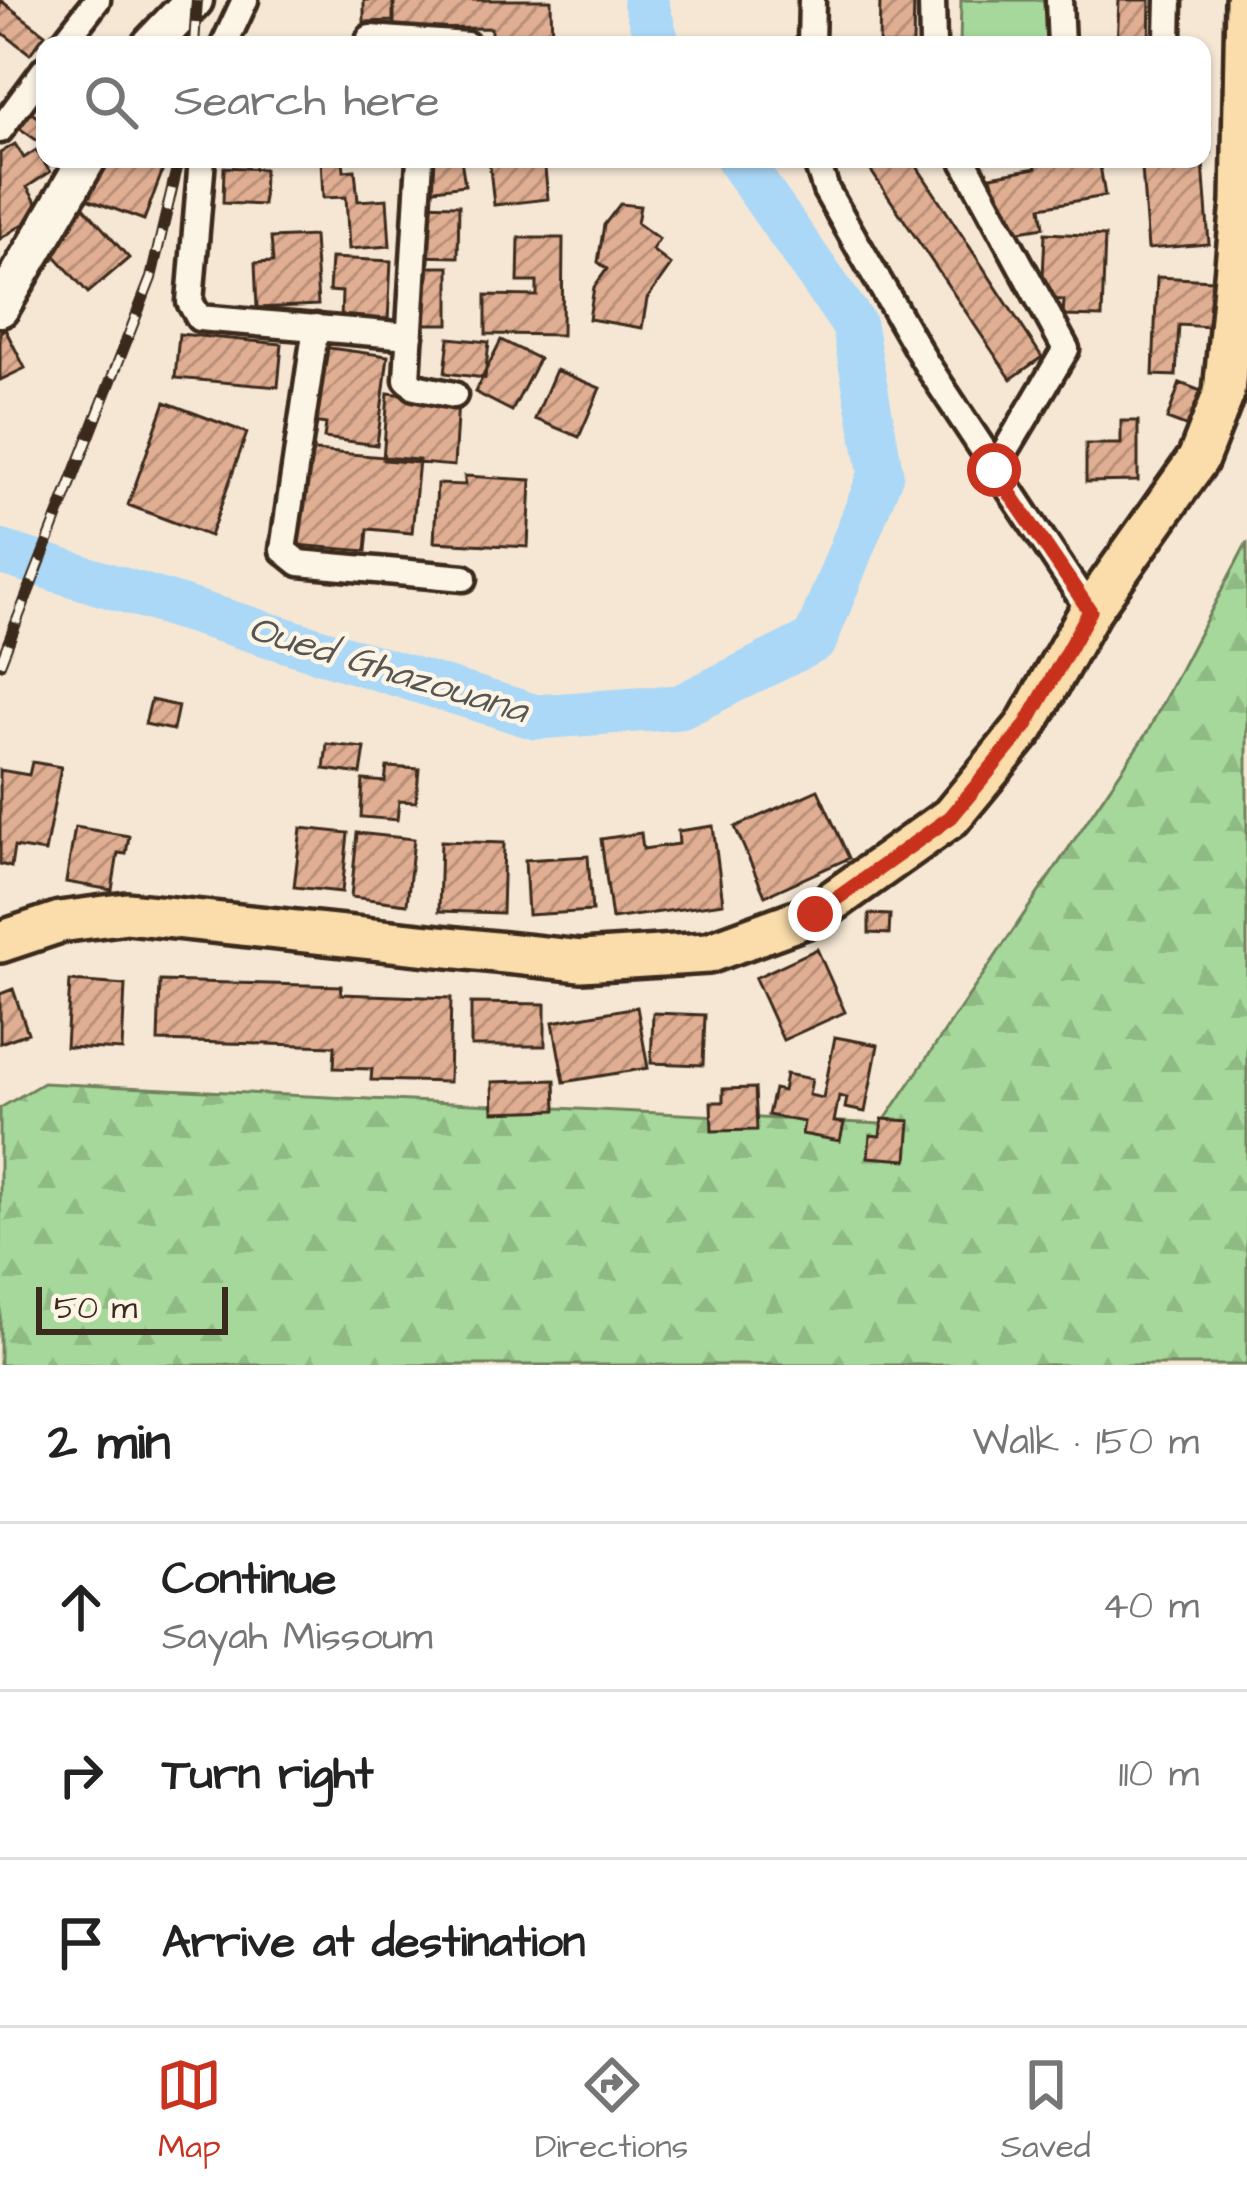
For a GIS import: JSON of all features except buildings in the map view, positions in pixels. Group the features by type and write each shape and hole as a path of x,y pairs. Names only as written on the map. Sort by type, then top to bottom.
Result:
{"main road":[{"path":"1229,0 1230,211 1236,250"},
{"path":"0,942 60,922 127,913 581,961 708,953 815,914 951,817 1025,727 1090,611 1198,459 1224,393 1242,202 1246,0"},
{"path":"0,308 82,168"}],"street":[{"path":"69,36 97,0"},
{"path":"228,36 245,0"},
{"path":"812,0 812,36"},
{"path":"932,0 933,36"},
{"path":"1059,0 1061,36"},
{"path":"1168,0 1168,36"},
{"path":"0,130 36,81"},
{"path":"201,168 190,302 195,314 410,336"},
{"path":"419,168 409,384 454,395"},
{"path":"820,168 837,210 994,470 1090,611"},
{"path":"968,168 1066,350 994,470"},
{"path":"316,327 283,550 299,562 464,578"}],"green space":[{"path":"961,0 1048,0 1046,36 960,36"},
{"path":"1247,542 1247,1365 0,1365 0,1108 43,1083 882,1124 1148,731"}],"waterway":[{"name":"Oued Ghazouana","path":"645,0 655,36"},
{"name":"Oued Ghazouana","path":"0,552 536,717 680,707 815,640 881,474 854,325 744,168"}],"railway":[{"path":"195,36 197,0"},
{"path":"0,664 151,278 177,168"}],"route":[{"path":"815,914 951,817 1025,727 1090,611 994,470"}]}
